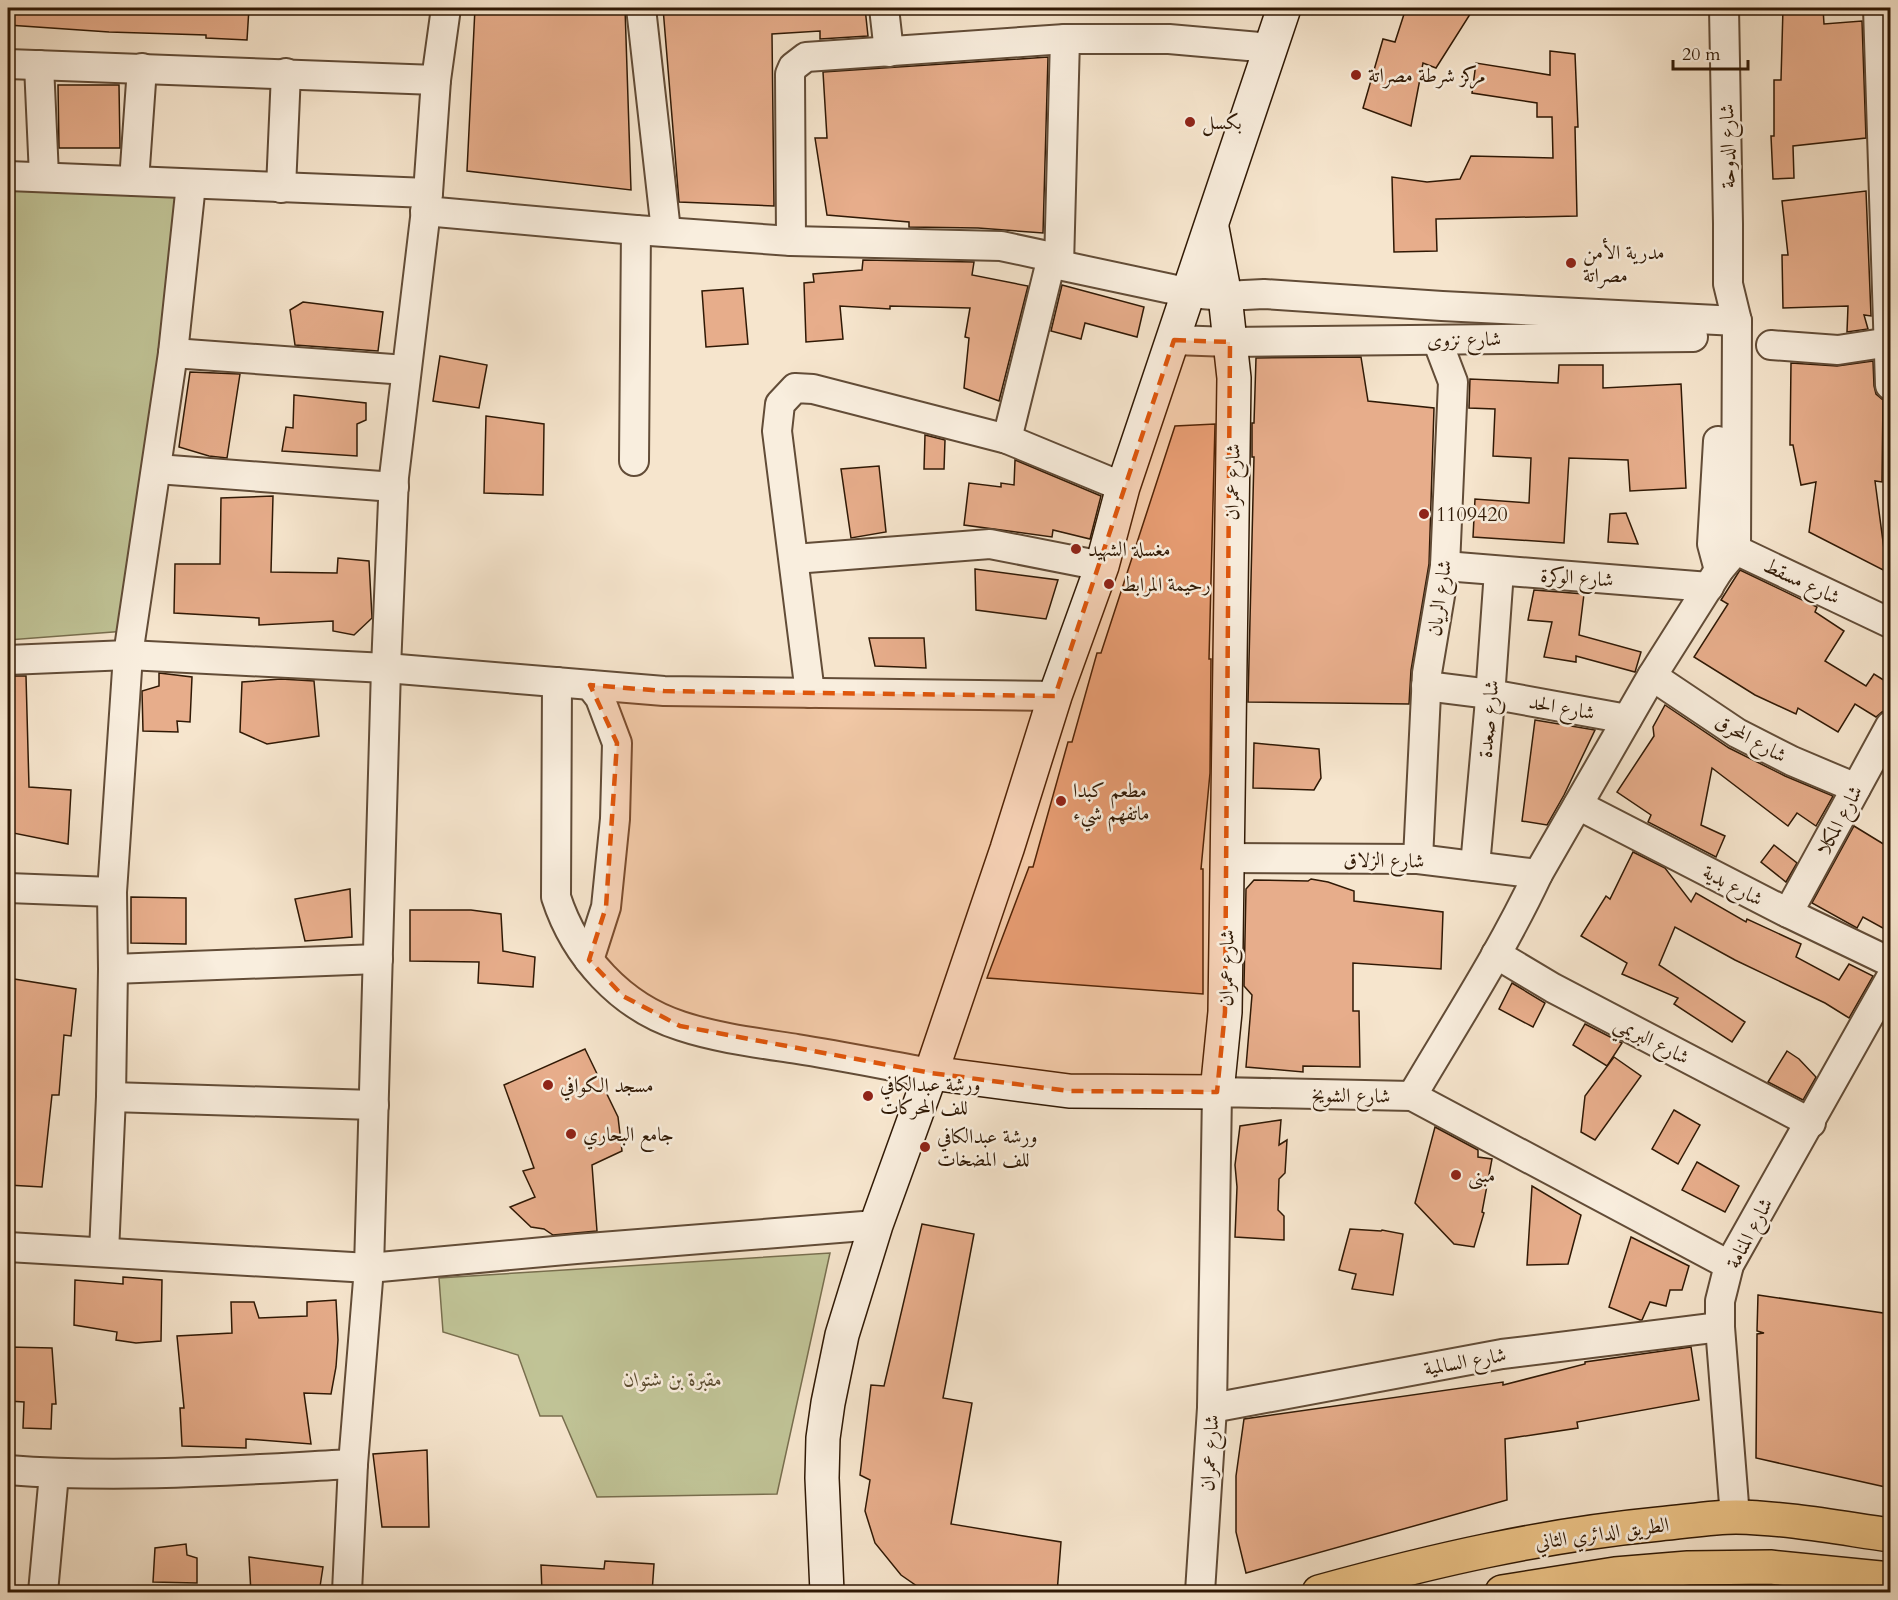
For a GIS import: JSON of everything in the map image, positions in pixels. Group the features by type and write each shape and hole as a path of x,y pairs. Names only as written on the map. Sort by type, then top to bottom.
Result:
{"main road":[{"path":"827,1593 822,1478 823,1438 842,1335 876,1225 931,1072 1007,849 1055,696 1102,566 1124,487 1284,8"},
{"name":"شارع عمران","path":"1212,226 1225,296 1234,378 1225,1012 1217,1092"},
{"name":"شارع الشويخ","path":"931,1072 1069,1091 1217,1092"},
{"name":"الطريق الدائري الثاني","path":"1319,1593 1412,1567 1562,1536 1639,1526 1735,1517 1890,1535"},
{"path":"827,1556 844,1593"},
{"path":"1502,1593 1615,1574 1688,1568 1770,1567 1890,1579"}],"street":[{"path":"347,1593 353,1464 369,1268 386,668 394,487 427,202 436,80 446,8"},
{"path":"641,8 666,231"},
{"path":"884,8 889,52"},
{"name":"شارع الدوحة","path":"1724,8 1728,224 1728,284 1724,326"},
{"path":"1878,8 1886,50 1890,385"},
{"path":"1007,439 1055,261 1065,39"},
{"path":"791,241 790,74 793,68 806,57 1065,39 1179,40 1271,48"},
{"path":"8,64 436,80"},
{"path":"39,65 44,176"},
{"path":"134,181 142,68"},
{"path":"280,188 286,73"},
{"name":"شارع نزوى","path":"8,176 280,188 427,202 636,230 791,241 1001,246 1190,293 1225,296 1264,294 1724,326"},
{"path":"104,1252 111,1097 112,892 128,655 173,353 191,184"},
{"path":"634,461 636,230"},
{"path":"1724,326 1771,345 1838,350 1890,342"},
{"path":"1412,1096 1496,954 1538,874 1719,563 1736,364 1724,326"},
{"path":"1719,563 1724,326"},
{"name":"شارع نزوى","path":"1173,340 1230,342 1437,340 1724,326"},
{"name":"شارع الريان","path":"1418,859 1427,673 1445,566 1453,382 1437,340"},
{"path":"1736,364 1771,345"},
{"path":"173,353 406,370"},
{"path":"810,693 777,431 780,404 795,388 813,389 1007,439 1124,487"},
{"path":"157,469 394,487"},
{"path":"794,559 990,544 1102,566"},
{"name":"شارع الوكرة","path":"1445,566 1499,571 1719,563"},
{"name":"شارع مسقط","path":"1719,563 1890,623"},
{"name":"شارع صعدة","path":"1475,866 1499,571"},
{"path":"8,660 128,655 386,668 664,691 1055,696"},
{"name":"شارع المحرق","path":"1652,676 1737,733 1792,761 1856,788"},
{"path":"556,682 556,897 562,916 589,960 623,996 680,1026 743,1040 931,1072"},
{"path":"589,960 606,907 615,819 617,743 600,698 590,685"},
{"name":"شارع الحد","path":"1426,686 1490,694 1627,719"},
{"name":"شارع المكلا","path":"1788,914 1890,726"},
{"name":"شارع بدية","path":"1578,805 1788,914 1890,962"},
{"name":"شارع الزلاق","path":"1228,858 1418,859 1538,874"},
{"path":"8,888 112,892"},
{"name":"شارع البريمي","path":"1496,954 1553,988 1811,1123"},
{"path":"113,969 378,959"},
{"name":"شارع المنامة","path":"1735,1517 1720,1327 1720,1301 1729,1265 1890,980"},
{"name":"شارع الشويخ","path":"1217,1092 1412,1096 1729,1265"},
{"name":"شارع عمران","path":"1200,1593 1212,1408 1217,1092"},
{"path":"111,1097 374,1105"},
{"path":"8,1247 369,1268 876,1225"},
{"name":"شارع السالمية","path":"1212,1408 1502,1354 1720,1327"},
{"path":"8,1470 54,1474 200,1472 353,1464"},
{"path":"43,1593 54,1474"}],"highlighted area":[{"path":"1174,340 1230,342 1225,1012 1217,1092 1069,1091 931,1073 680,1026 623,996 589,960 606,907 617,743 590,685 664,691 1055,696"}],"green space":[{"path":"8,189 178,194 126,631 8,640"},
{"name":"مقبرة بن شتوان","path":"830,1253 777,1494 597,1497 562,1416 540,1416 518,1355 443,1332 439,1278"}],"building":[{"path":"8,8 249,8 247,40 206,38 206,35 109,32 8,25"},
{"path":"475,8 625,8 631,190 467,171"},
{"path":"663,8 865,8 868,36 820,39 820,31 772,34 774,206 679,202"},
{"path":"1406,8 1474,8 1436,68 1423,63 1411,126 1363,108 1383,39 1395,42"},
{"path":"1783,8 1823,8 1824,24 1862,21 1866,138 1793,146 1794,178 1773,179 1771,136 1774,136 1774,80 1781,80"},
{"path":"1550,51 1575,54 1578,127 1575,127 1577,216 1436,219 1437,251 1394,252 1392,177 1427,182 1460,179 1471,156 1553,158 1552,117 1537,117 1537,103 1472,93 1476,63 1550,75"},
{"path":"1048,57 1043,233 978,228 909,227 909,222 827,215 815,138 827,138 823,72"},
{"path":"58,85 119,85 120,148 59,148"},
{"path":"1866,191 1871,316 1864,315 1868,329 1847,332 1848,306 1783,308 1782,255 1788,255 1782,201"},
{"path":"863,260 974,262 972,275 1028,286 999,401 964,388 969,338 965,337 970,308 890,306 890,309 840,306 843,339 806,342 804,283 814,282 813,274 862,270"},
{"path":"1062,285 1144,307 1137,337 1085,323 1081,339 1051,331"},
{"path":"743,288 748,344 706,347 702,291"},
{"path":"303,302 383,312 378,351 295,345 290,310"},
{"path":"440,356 487,365 479,408 433,401"},
{"path":"1361,357 1368,401 1434,408 1429,564 1411,670 1409,704 1248,702 1254,457 1252,457 1252,423 1254,423 1256,358"},
{"path":"1873,361 1876,394 1883,400 1882,482 1875,481 1887,572 1809,532 1816,482 1801,485 1793,445 1790,445 1791,363 1837,366"},
{"path":"1559,365 1603,365 1603,388 1681,384 1686,488 1630,491 1628,460 1569,458 1564,543 1473,537 1475,499 1529,503 1531,458 1493,456 1495,409 1469,408 1470,379 1558,383"},
{"path":"190,372 240,374 227,458 209,456 179,447"},
{"path":"294,395 366,403 366,420 357,424 357,456 282,451 286,427 293,428"},
{"path":"486,416 544,424 543,495 484,493"},
{"path":"1215,424 1209,659 1211,659 1210,773 1201,869 1203,869 1203,994 987,978 1029,867 1033,867 1068,742 1072,742 1097,653 1101,653 1175,426"},
{"path":"925,435 945,440 944,469 924,469"},
{"path":"1015,460 1101,496 1090,539 1053,530 1052,537 964,525 969,483 1001,487 1001,483 1014,485"},
{"path":"879,466 886,532 851,538 841,469"},
{"path":"273,496 271,572 337,573 338,558 369,561 372,618 354,635 333,631 333,621 259,625 259,618 174,613 175,564 220,564 221,498"},
{"path":"1626,513 1638,544 1608,542 1610,514"},
{"path":"975,569 1058,580 1046,619 976,610"},
{"path":"1740,570 1817,607 1815,612 1844,631 1825,661 1866,686 1874,674 1890,684 1890,710 1876,717 1855,704 1838,732 1798,708 1796,714 1755,695 1694,657 1728,604 1721,600"},
{"path":"1534,590 1584,594 1579,635 1641,652 1635,672 1576,656 1576,662 1544,657 1552,622 1528,620"},
{"path":"869,638 924,638 926,668 875,666"},
{"path":"159,673 192,677 190,722 177,721 178,732 143,731 142,691 159,686"},
{"path":"8,676 26,676 29,787 71,790 68,844 8,832"},
{"path":"281,679 314,681 319,736 267,744 240,732 242,682"},
{"path":"1665,705 1729,748 1785,776 1833,796 1816,826 1797,813 1788,826 1712,768 1701,825 1725,836 1716,857 1648,822 1651,815 1617,792 1654,736 1653,727"},
{"path":"1535,720 1595,730 1547,825 1522,821"},
{"path":"1254,743 1319,749 1321,778 1314,790 1253,788"},
{"path":"1854,826 1890,848 1890,932 1863,917 1857,928 1812,903"},
{"path":"1774,845 1797,863 1786,882 1761,862"},
{"path":"1633,852 1665,868 1691,902 1696,893 1746,922 1747,919 1801,944 1796,957 1839,980 1849,964 1873,976 1849,1018 1825,1003 1735,960 1675,927 1659,965 1745,1022 1732,1042 1674,1004 1678,998 1622,974 1627,963 1581,936 1606,896 1610,899"},
{"path":"1311,879 1354,891 1354,901 1443,912 1441,969 1353,963 1353,1011 1359,1011 1360,1067 1303,1066 1303,1072 1246,1067 1252,995 1244,986 1246,889 1254,880 1308,881"},
{"path":"350,889 352,937 305,941 295,899"},
{"path":"131,897 186,898 186,944 131,943"},
{"path":"410,910 471,910 501,914 503,951 535,957 533,987 478,983 479,962 410,961"},
{"path":"8,978 76,989 71,1036 64,1035 59,1095 52,1095 42,1187 8,1185"},
{"path":"1512,983 1545,1003 1533,1027 1499,1009"},
{"path":"1585,1024 1622,1043 1607,1066 1573,1045"},
{"name":"جامع البحاري","path":"585,1049 618,1117 622,1151 592,1165 597,1231 553,1235 544,1229 531,1227 510,1207 535,1197 523,1171 534,1168 504,1085"},
{"path":"1787,1051 1799,1059 1816,1077 1803,1100 1768,1082"},
{"path":"1614,1057 1641,1076 1595,1140 1581,1132 1585,1096"},
{"path":"1674,1110 1700,1125 1678,1164 1652,1149"},
{"path":"1281,1120 1279,1145 1287,1140 1285,1173 1279,1179 1278,1210 1284,1216 1284,1240 1235,1237 1237,1187 1235,1165 1240,1126"},
{"name":"مبنى","path":"1435,1127 1478,1150 1478,1157 1492,1159 1482,1212 1484,1213 1474,1247 1454,1244 1415,1203"},
{"path":"1697,1162 1739,1186 1725,1212 1682,1190"},
{"name":"مبنى","path":"1532,1186 1581,1215 1568,1264 1527,1265"},
{"path":"922,1224 974,1234 943,1398 972,1403 951,1524 1061,1542 1057,1593 927,1593 901,1575 875,1543 865,1511 870,1480 860,1475 871,1385 884,1386"},
{"path":"1350,1229 1382,1230 1403,1234 1393,1295 1352,1289 1356,1274 1339,1270"},
{"path":"1631,1237 1689,1266 1682,1290 1670,1290 1666,1306 1650,1302 1642,1320 1609,1307"},
{"path":"123,1277 162,1280 161,1341 136,1343 116,1340 117,1332 74,1325 75,1280 123,1284"},
{"path":"1758,1295 1890,1314 1890,1488 1756,1458 1757,1334 1764,1333 1757,1331"},
{"path":"336,1300 338,1340 331,1394 304,1393 311,1444 246,1439 246,1448 182,1446 180,1408 184,1408 177,1336 232,1333 231,1302 254,1302 259,1318 307,1316 307,1302"},
{"path":"8,1347 52,1348 56,1404 52,1404 51,1429 23,1428 24,1402 8,1401"},
{"path":"1691,1347 1699,1400 1577,1422 1578,1428 1505,1439 1507,1500 1246,1573 1236,1532 1236,1476 1244,1419 1503,1382 1503,1385 1585,1364 1585,1362"},
{"path":"427,1450 429,1527 382,1527 373,1454"},
{"path":"186,1544 187,1555 197,1558 197,1583 153,1582 155,1548"},
{"path":"249,1557 323,1567 319,1593 251,1593"},
{"path":"605,1561 654,1564 652,1593 542,1593 541,1565 604,1569"}],"place":[{"name":"مركز شرطة مصراتة","path":"1356,75"},
{"name":"بكسل","path":"1190,122"},
{"name":"مدرية الأمن مصراتة","path":"1571,263"},
{"name":"1109420","path":"1424,514"},
{"name":"مغسلة الشهيد","path":"1076,549"},
{"name":"رحيمة المرابط","path":"1109,584"},
{"name":"مطعم كبدا ماتفهم شيء","path":"1061,801"},
{"name":"مسجد الكوافي","path":"548,1085"},
{"name":"ورشة عبدالكافي للف المحركات","path":"868,1096"},
{"name":"جامع البحاري","path":"571,1134"},
{"name":"ورشة عبدالكافي للف المضخات","path":"925,1147"},
{"name":"مبنى","path":"1456,1175"}]}
